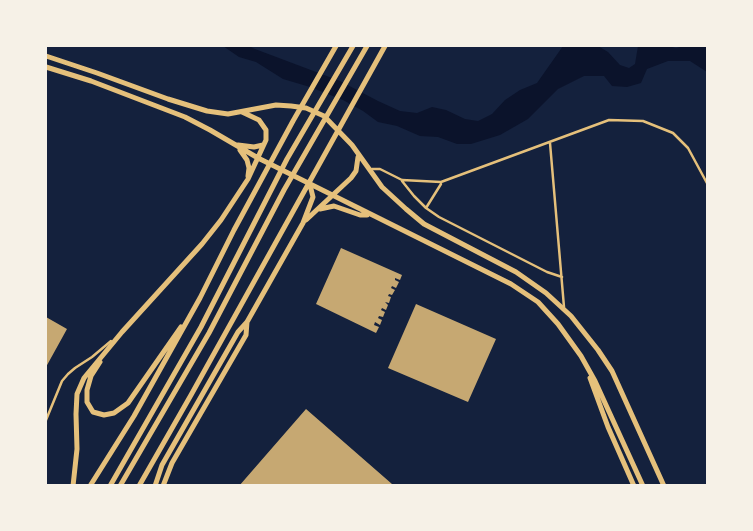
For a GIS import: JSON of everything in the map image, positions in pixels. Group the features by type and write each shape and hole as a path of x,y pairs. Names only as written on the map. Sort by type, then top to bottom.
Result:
{"highway":[{"path":"90,485 134,416 200,298 233,230 336,46"},
{"path":"110,485 201,327 274,185 353,46"},
{"path":"120,485 209,333 284,190 367,46"},
{"path":"140,484 385,46"},
{"path":"46,56 206,111 228,114 276,105 306,108 324,116 345,137 393,199 424,224 516,272 546,293 564,310 598,350 612,372 664,485"},
{"path":"46,67 185,117 369,215 512,284 538,302 581,356 643,485"},
{"path":"73,485 77,449 77,394 84,378 221,220 248,179 264,145 266,130 263,124 240,112"},
{"path":"235,145 264,145"},
{"path":"235,145 247,160 248,179"},
{"path":"303,223 351,178 356,171 358,154"},
{"path":"155,485 162,465 303,223 313,197 310,184"},
{"path":"317,210 334,206 360,215 369,215"},
{"path":"114,342 91,376 87,390 87,402 93,412 104,415 114,413 128,403 200,298"},
{"path":"163,485 172,463 246,335 247,322"},
{"path":"581,356 634,485"}],"street":[{"path":"369,169 380,169 402,180 441,182 609,120 643,121 673,133 688,148 708,185"},
{"path":"550,143 564,310"},
{"path":"402,180 414,196 439,217 562,277"},
{"path":"426,208 441,182"},
{"path":"46,420 68,374 122,332"}],"water":[{"path":"223,46 249,46 340,81 400,111 417,113 432,107 478,121 492,114 505,100 520,90 537,83 563,46 598,46 620,65 629,68 635,64 638,46 707,46 707,72 690,61 668,61 647,69 641,83 627,87 612,86 604,76 584,76 558,89 528,119 500,135 471,144 457,144 438,137 420,136 397,126 378,122 343,100 283,79"}],"building":[{"path":"341,248 402,275 400,280 395,278 399,282 396,288 391,288 395,290 388,296 391,297 389,303 385,302 388,305 386,310 381,310 385,312 383,317 378,318 382,320 380,325 375,322 374,325 379,327 376,333 316,304"},
{"path":"416,304 496,339 468,402 388,368"},
{"path":"46,317 67,329 46,367"},
{"path":"306,409 392,484 239,486"}]}
